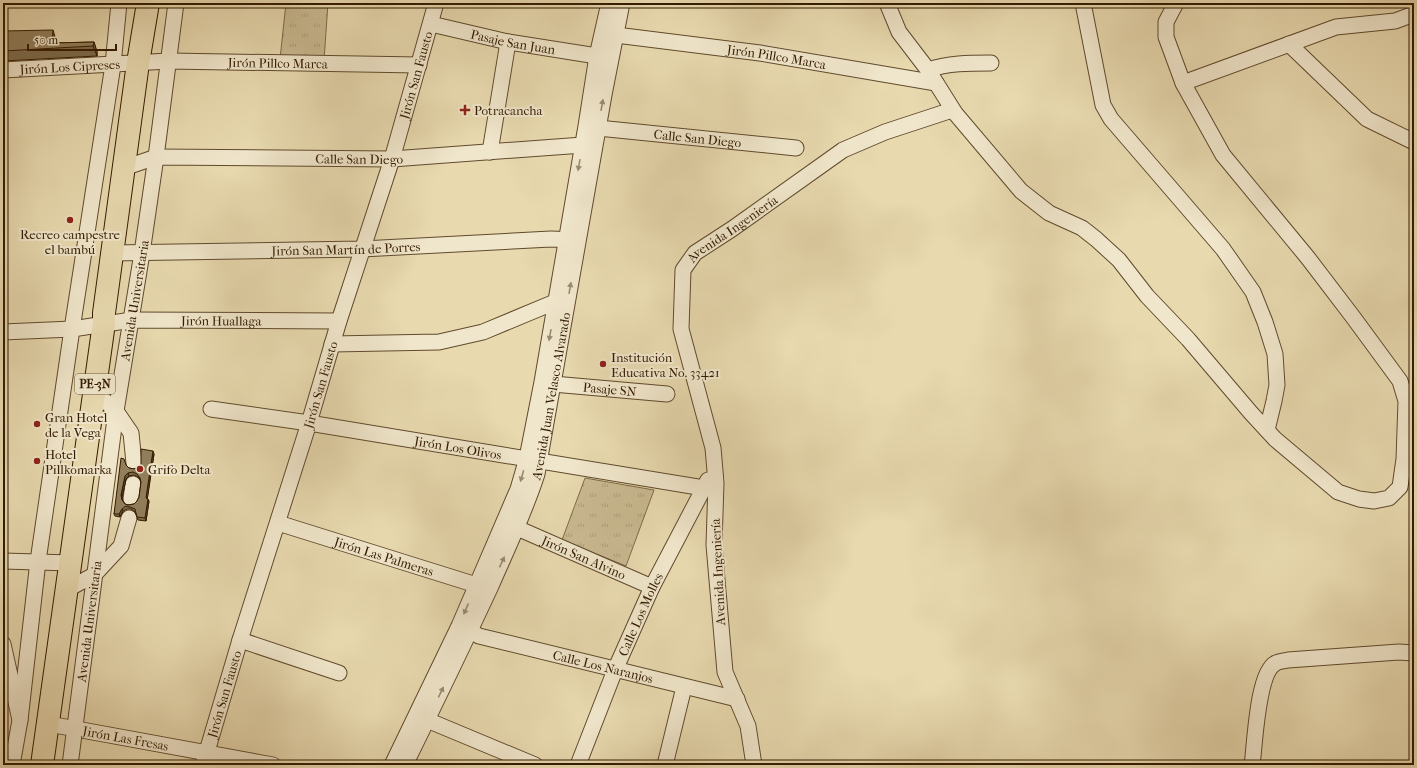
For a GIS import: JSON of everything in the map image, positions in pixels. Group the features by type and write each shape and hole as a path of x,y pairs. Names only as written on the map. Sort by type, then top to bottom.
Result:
{"highway":[{"name":"PE-3N","path":"42,765 68,589 138,63 148,3"}],"street":[{"path":"12,765 20,720 38,561 113,65 119,3"},
{"name":"Avenida Universitaria","path":"70,765 76,729 94,575 116,411 142,253 176,3"},
{"name":"Jirón San Fausto","path":"204,759 240,640 278,524 339,321 392,160 436,3"},
{"name":"Avenida Juan Velasco Alvarado","path":"405,765 470,631 483,587 518,489 533,459 553,384 572,240 589,146 597,56 609,3"},
{"name":"Avenida Juan Velasco Alvarado","path":"589,146 598,128 622,3"},
{"path":"887,3 899,32 928,70 952,110 1021,191 1049,213 1082,228 1119,260 1147,296 1188,339 1266,430 1338,492 1359,499 1374,501 1388,498 1400,487 1404,458 1406,401 1400,381 1353,316 1308,258 1223,154 1183,83 1166,37 1166,22 1176,3"},
{"path":"1083,3 1103,105 1111,119 1223,249 1253,292 1265,322 1275,354 1277,385 1266,430"},
{"path":"1183,83 1336,27 1395,21 1414,14"},
{"name":"Pasaje San Juan","path":"431,24 508,42 597,56"},
{"name":"Jirón Pillco Marca","path":"616,34 760,53 936,83"},
{"path":"490,152 508,42"},
{"path":"1289,44 1367,119 1414,142"},
{"name":"Jirón Pillco Marca","path":"138,63 169,61 419,65"},
{"name":"Jirón Los Cipreses","path":"3,70 138,63"},
{"path":"928,70 941,66 990,63"},
{"name":"Avenida Ingeniería","path":"754,765 748,726 725,672 714,545 716,483 712,448 681,330 683,270 696,253 843,150 884,132 952,110"},
{"name":"Calle San Diego","path":"598,128 796,148"},
{"name":"Calle San Diego","path":"124,168 156,157 392,160 589,146"},
{"name":"Jirón San Martín de Porres","path":"112,254 362,249 551,239 572,240"},
{"name":"Avenida Juan Velasco Alvarado","path":"392,765 459,626 516,528 532,490 533,459 555,302 572,240"},
{"path":"332,344 439,342 483,332 555,302"},
{"name":"Jirón Huallaga","path":"3,332 72,329 132,320 339,321"},
{"name":"Pasaje SN","path":"553,384 667,394"},
{"path":"94,391 116,411 131,433 134,463"},
{"name":"Jirón Los Olivos","path":"212,409 309,423 704,488"},
{"name":"Calle Los Molles","path":"578,765 615,670 652,587 714,468"},
{"path":"132,499 133,484"},
{"path":"68,589 94,575 121,546 129,518"},
{"name":"Jirón Las Palmeras","path":"278,524 483,587"},
{"name":"Jirón San Alvino","path":"516,528 652,587"},
{"path":"3,561 71,563"},
{"name":"Calle Los Naranjos","path":"470,631 479,636 737,699"},
{"path":"240,640 339,673"},
{"path":"3,644 20,720"},
{"path":"1252,765 1260,691 1268,671 1275,663 1288,660 1399,652 1414,653"},
{"path":"665,765 684,687"},
{"path":"427,720 534,765"},
{"name":"Jirón Las Fresas","path":"49,724 204,759 274,765"}],"green space":[{"path":"286,3 328,3 324,60 280,59"},
{"path":"585,478 654,490 626,566 562,540"}],"building":[{"path":"53,30 52,43 94,42 93,46 3,51 3,31"},
{"path":"141,449 153,451 146,498 148,499 145,518 137,517 135,509 126,506 119,514 114,514 121,458 124,459 129,468 134,469 139,467 141,464","holes":["133,472 137,474 141,482 139,497 134,504 125,504 121,495 125,476 128,473"]}],"place":[{"name":"Potracancha","path":"465,110"},
{"name":"Recreo campestre el bambú","path":"70,220"},
{"name":"Institución Educativa No. 33421","path":"603,364"},
{"name":"Gran Hotel de la Vega","path":"37,424"},
{"name":"Hotel Pillkomarka","path":"37,461"},
{"name":"Grifo Delta","path":"140,469"}]}
